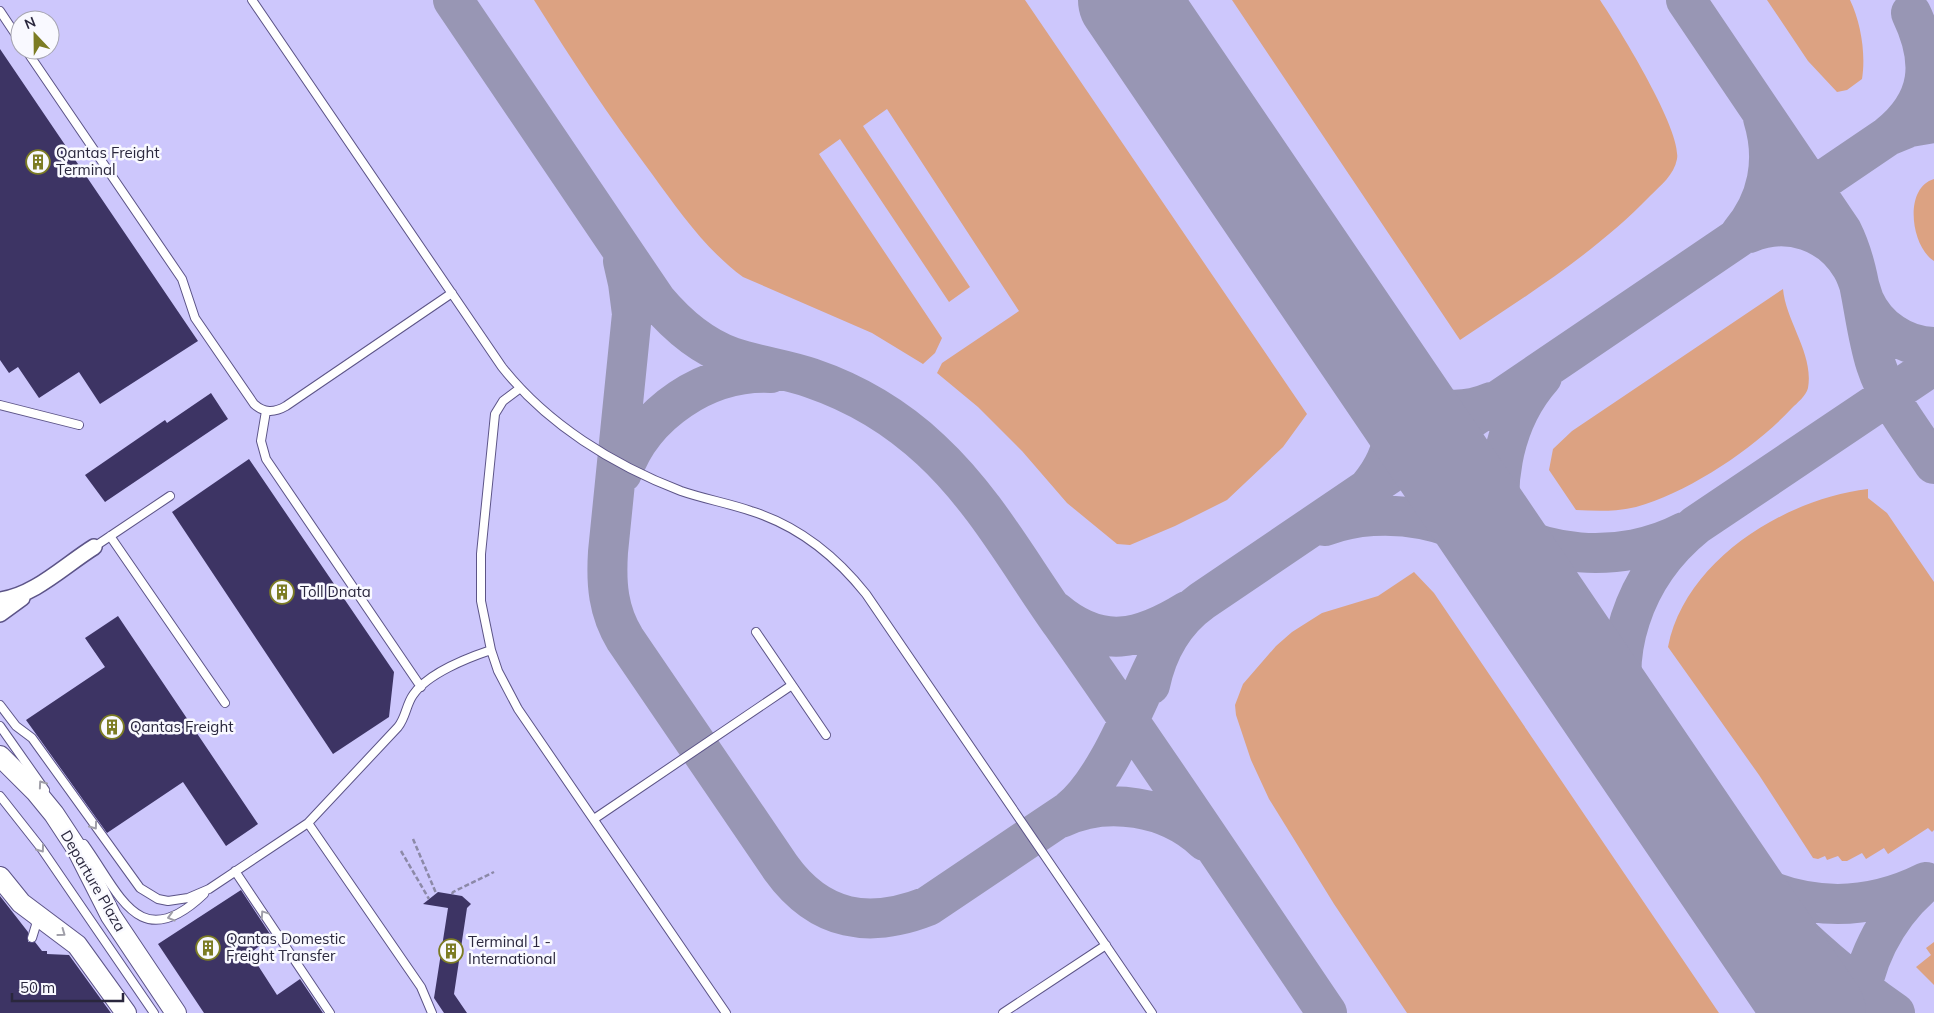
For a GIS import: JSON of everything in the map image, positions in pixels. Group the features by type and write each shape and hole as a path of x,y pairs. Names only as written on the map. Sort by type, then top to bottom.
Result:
{"street":[{"path":"0,600 13,598 32,588 94,547"},
{"path":"0,614 32,588"},
{"name":"Departure Plaza","path":"0,756 36,792 64,829 111,916 176,1013"},
{"path":"0,877 11,893 31,912 77,945 126,1013"}],"lane":[{"path":"252,0 502,367 519,389 559,424 621,462 683,492 752,511 778,521 803,534 846,570 866,594 1152,1013"},
{"path":"0,11 10,26"},
{"path":"33,60 182,279 195,318 254,404 266,411 273,412 286,406 452,293"},
{"path":"519,389 503,401 495,414 480,582 482,616 490,650 498,671 518,710 726,1013"},
{"path":"0,405 79,425"},
{"path":"266,411 261,440 266,459 421,687"},
{"path":"94,547 170,496"},
{"path":"110,536 225,703"},
{"path":"756,632 826,735"},
{"path":"0,705 16,726 32,738 140,888 158,899 168,902 188,898 209,889 308,823 403,721 410,699 421,687 460,660 490,650"},
{"path":"594,819 792,685"},
{"path":"0,726 122,899 138,916 157,921 177,916 187,910 209,889"},
{"path":"0,796 41,848 154,1013"},
{"path":"308,823 421,987 432,1013"},
{"path":"235,872 330,1013"},
{"path":"31,912 36,921 32,938"},
{"path":"1003,1013 1106,945"}],"path":[{"path":"413,839 436,893"},
{"path":"401,851 429,898"},
{"path":"452,894 494,872"}],"shaded area":[{"path":"0,0 1934,0 1934,1013 0,1013"},
{"path":"534,0 1025,0 1307,414 1283,447 1227,500 1175,526 1130,545 1117,544 1067,503 1022,451 978,407 937,373 942,363 1019,311 887,109 863,126 970,287 949,302 840,139 819,154 942,338 935,353 923,364 872,333 743,277 717,255 683,216 636,153"},
{"path":"1232,0 1600,0 1634,55 1660,103 1676,145 1677,159 1675,165 1663,184 1629,217 1583,255 1460,340"},
{"path":"1767,0 1850,0 1862,39 1862,79 1847,90 1837,92 1808,61"},
{"path":"1934,179 1934,261 1926,254 1920,244 1914,218 1914,205 1924,185"},
{"path":"1783,289 1789,314 1804,350 1809,375 1808,388 1801,399 1759,439 1720,467 1677,491 1629,509 1606,511 1576,510 1549,470 1553,449 1572,431"},
{"path":"1868,489 1868,498 1887,513 1934,582 1934,830 1932,832 1928,828 1888,854 1884,848 1866,859 1862,853 1847,861 1842,861 1838,856 1827,860 1825,856 1818,859 1813,858 1759,775 1668,647 1678,616 1695,587 1717,561 1743,539 1773,520 1804,506 1836,495"},
{"path":"1414,572 1434,593 1719,1013 1407,1013 1334,904 1269,799 1251,760 1236,715 1235,705 1243,684 1276,646 1292,632 1322,613 1378,596"},
{"path":"1934,942 1934,985 1916,967 1931,955 1926,948"}],"building":[{"name":"Qantas Freight Terminal","path":"0,49 198,341 100,404 79,372 39,398 18,367 9,373 0,360"},
{"path":"211,393 228,419 105,502 85,475 165,420 167,423"},
{"name":"Toll Dnata","path":"249,459 394,672 389,717 333,754 172,512"},
{"name":"Qantas Freight","path":"118,616 258,824 226,846 183,782 107,833 26,720 105,667 85,638"},
{"name":"Qantas Domestic Freight Transfer","path":"241,890 272,937 250,953 277,995 300,979 323,1013 204,1013 158,944"},
{"name":"Terminal 1 - International","path":"438,892 462,896 471,904 467,908 454,994 467,1013 444,1013 434,998 448,908 423,904"},
{"path":"0,896 28,932 28,942 35,942 42,951 47,951 47,954 69,955 111,1013 0,1013"}],"taxiway":[{"path":"453,0 656,300 672,318 700,341 732,357 811,378 859,399 904,427 950,469 985,511 1001,534 1327,1013"},
{"path":"1686,0 1842,231 1854,263 1871,348 1881,379 1887,392 1934,464"},
{"path":"1888,136 1903,123 1913,109 1921,94 1925,79 1923,48 1911,13"},
{"path":"1740,234 1757,208 1767,179 1769,149 1763,118"},
{"path":"1150,685 1157,661 1168,638 1183,618 1202,601 1888,136 1910,127 1934,123"},
{"path":"1749,233 1763,228 1793,227 1820,236 1843,255 1854,272 1869,310 1884,327 1902,339 1923,346 1934,347"},
{"path":"623,261 632,314 608,552 607,575 612,608 619,629 625,639 781,868 796,886 812,900 829,910 847,916 866,918 907,913 928,906 1069,811 1083,798 1108,762 1157,660"},
{"path":"1367,348 1391,383 1412,400 1425,405 1452,410 1465,409 1491,402"},
{"path":"1632,733 1624,704 1621,675 1630,619 1641,593 1656,568 1674,545 1696,525 1934,365"},
{"path":"1369,487 1387,459 1394,430 1391,400 1377,371"},
{"path":"622,473 632,451 645,432 661,414 680,399 724,379 747,374 771,373"},
{"path":"1542,377 1528,395 1517,415 1509,437 1503,459 1500,506 1502,528 1511,558 1544,609"},
{"path":"1426,439 1433,445 1475,505 1504,528 1527,540 1553,548 1607,553 1634,549 1660,542 1684,532"},
{"path":"1325,526 1348,519 1373,516 1398,516 1423,520 1447,526 1470,536 1491,550 1509,567"},
{"path":"1055,611 1088,632 1105,636 1137,634 1153,629 1187,611"},
{"path":"1615,712 1675,796 1741,876 1814,949 1853,982 1895,1013"},
{"path":"1061,818 1079,811 1098,807 1136,808 1173,820 1190,829 1205,841"},
{"path":"1751,883 1795,899 1839,904 1882,898 1904,892 1926,882"},
{"path":"1859,1013 1864,977 1877,944 1896,913 1921,886"}],"runway":[{"path":"1128,0 1816,1013"}],"place":[{"name":"Qantas Freight Terminal","path":"38,162"},
{"name":"Toll Dnata","path":"282,592"},
{"name":"Qantas Freight","path":"112,727"},
{"name":"Qantas Domestic Freight Transfer","path":"208,948"},
{"name":"Terminal 1 - International","path":"451,951"}]}
